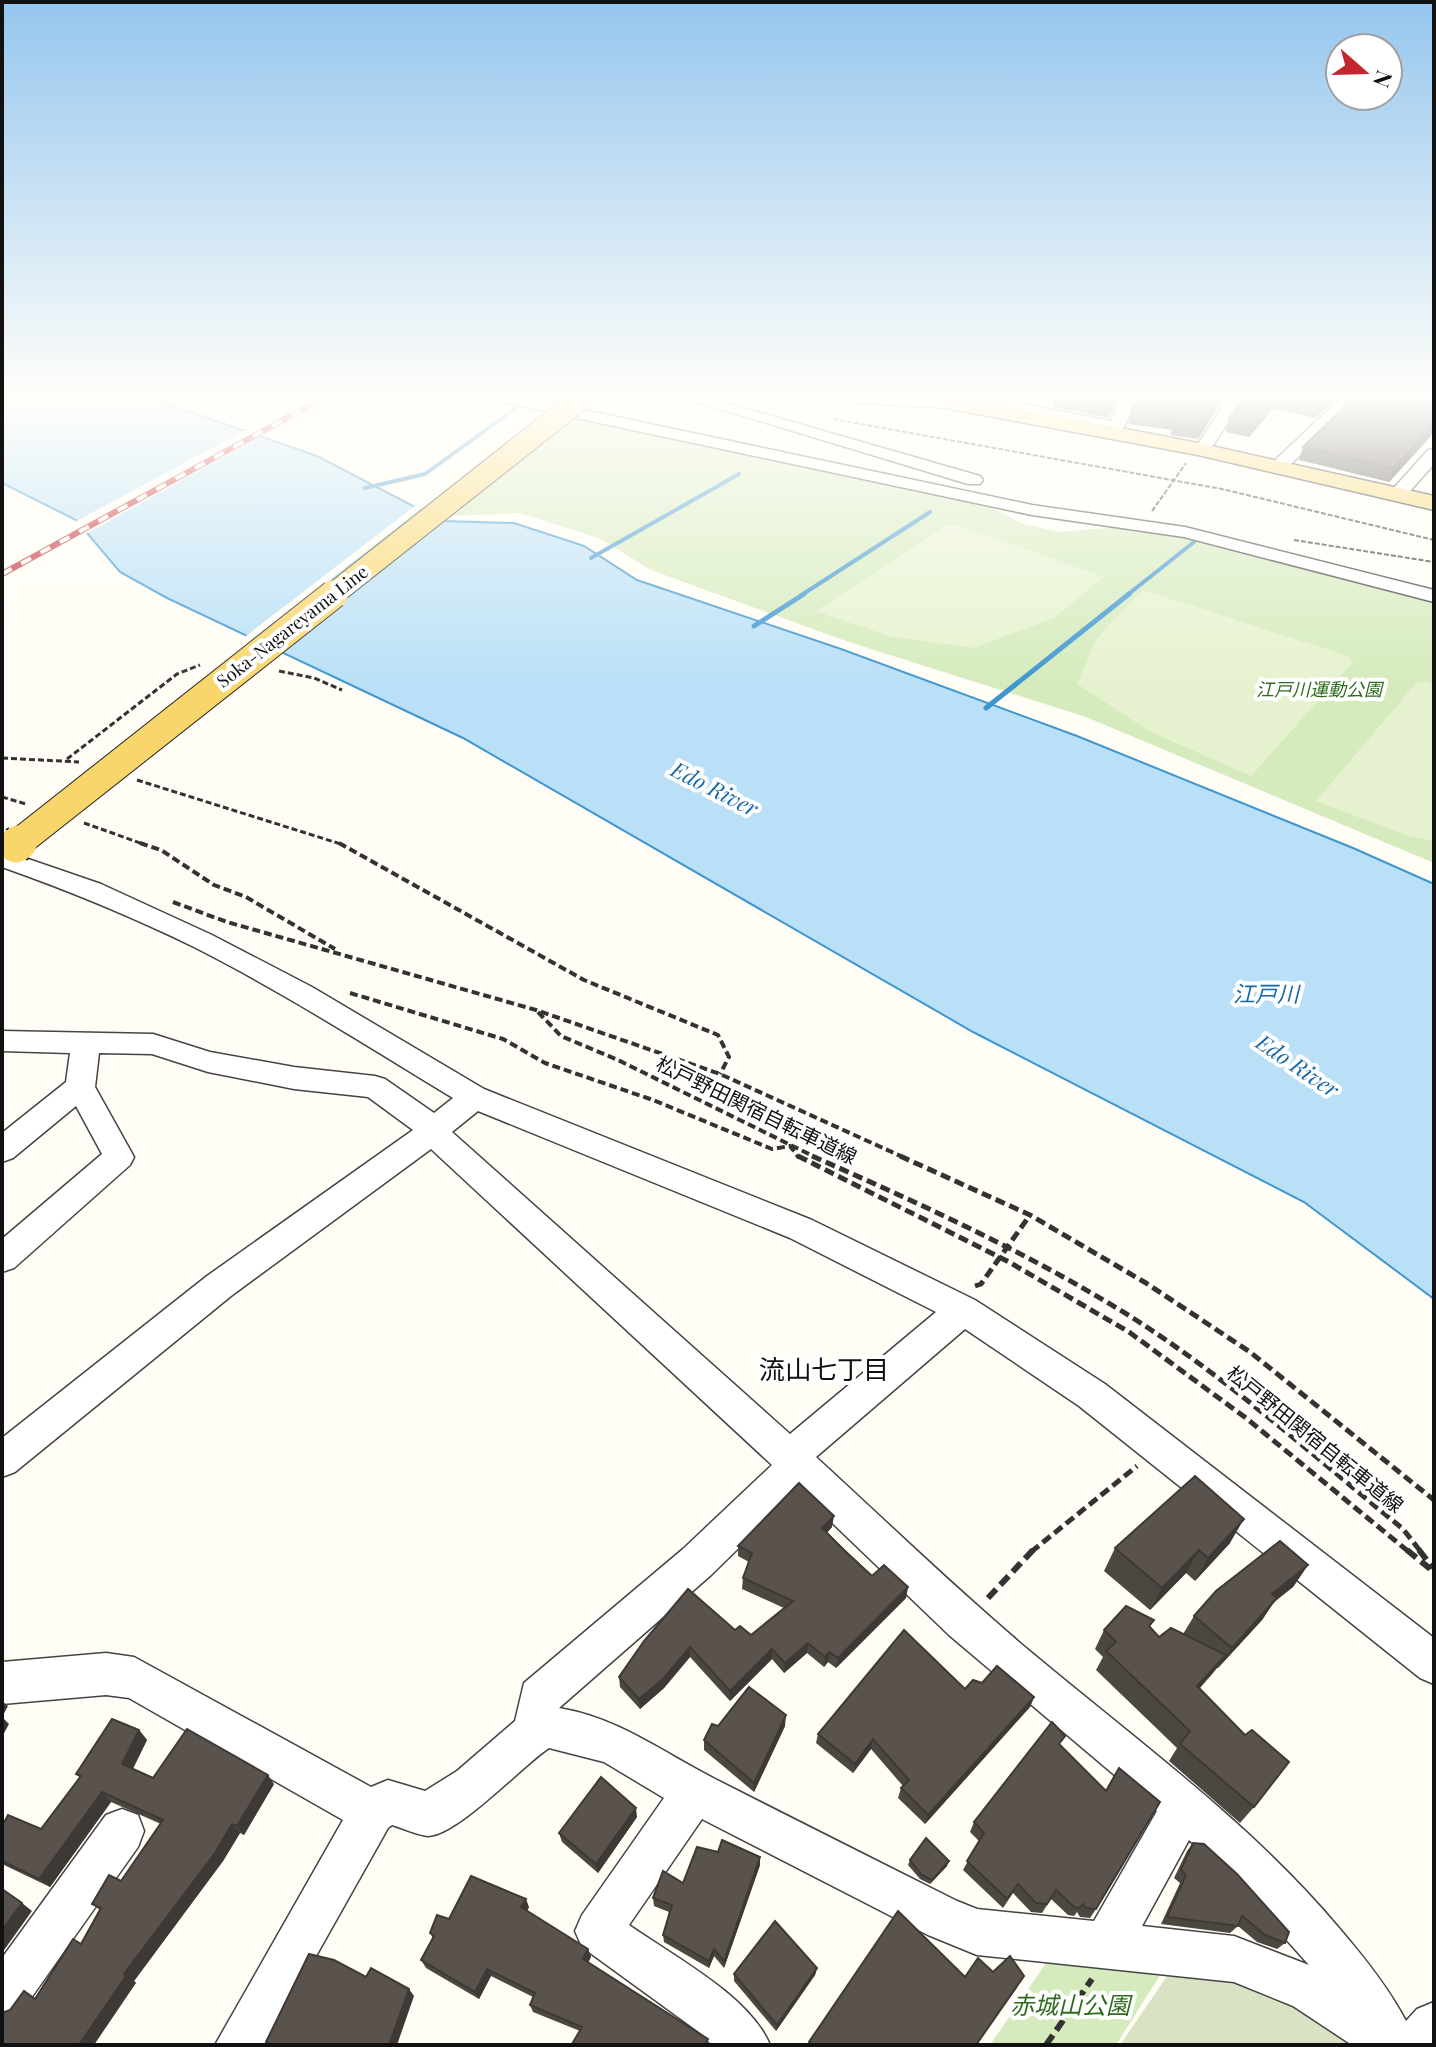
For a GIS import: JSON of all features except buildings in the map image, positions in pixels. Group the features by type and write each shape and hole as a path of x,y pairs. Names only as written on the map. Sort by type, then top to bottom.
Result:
{"main road":[{"name":"Soka-Nagareyama Line","path":"7,853 462,493"},
{"path":"1392,493 1434,503"}],"street":[{"path":"950,493 1032,510 1198,535 1434,596"},
{"path":"1017,493 1084,512 1084,518"},
{"path":"7,853 203,941 302,994 474,1097 966,1299 1161,1448 1434,1664"},
{"path":"2,1041 153,1044 208,1062 294,1078 375,1087 433,1130 643,1319 966,1624 1184,1806 1251,1867 1324,1942 1370,2005 1394,2045"},
{"path":"2,1258 119,1157 80,1087 86,1042"},
{"path":"2,1150 80,1087"},
{"path":"2,1460 219,1286 474,1097"},
{"path":"534,1732 539,1698 697,1562 794,1461 966,1299"},
{"path":"2,1683 106,1674 134,1678 372,1812"},
{"path":"239,2045 372,1812 388,1802 429,1814 472,1786 534,1732 549,1727 583,1733 616,1745 695,1792 944,1919 977,1932 1234,1959 1308,1988 1363,2022 1387,2045"},
{"path":"695,1792 598,1931 716,2015 746,2045"},
{"path":"1110,1948 1184,1806"},
{"path":"2,1998 122,1831"},
{"path":"1417,2045 1434,2026"}],"path":[{"path":"1146,519 1165,493"},
{"path":"1228,493 1434,540"},
{"path":"2,758 73,761 87,765"},
{"path":"132,779 343,844 584,980 718,1035 729,1057 720,1074"},
{"path":"2,797 34,807"},
{"name":"松戸野田関宿自転車道線","path":"76,820 161,850 214,885 246,897 337,951 536,1010 561,1036 618,1060 790,1146 907,1197 1008,1246 1137,1321 1236,1392 1403,1529 1434,1571"},
{"path":"171,901 227,922 337,951"},
{"path":"342,991 503,1039 545,1063 653,1100 772,1149 790,1146 801,1160 1001,1256 1129,1332 1226,1402 1434,1571"},
{"path":"536,1010 720,1074 1030,1215 1146,1283 1250,1352 1434,1500"},
{"path":"966,1299 981,1284 1030,1215"},
{"path":"966,1624 1020,1561 1161,1448"},
{"path":"1046,2045 1110,1948"}],"green space":[{"name":"江戸川運動公園","path":"479,493 928,493 987,505 1023,524 1059,532 1118,527 1151,530 1434,602 1434,863 1086,717 846,641 651,570 601,539 520,513 449,516"},
{"path":"947,525 961,526 1104,577 1054,618 974,648 892,637 816,611"},
{"path":"1143,590 1348,656 1353,662 1251,776 1151,732 1077,684 1097,638"},
{"path":"1427,681 1434,684 1434,841 1408,836 1316,801 1416,683"},
{"name":"赤城山公園","path":"1048,1960 1164,1969 1116,2045 990,2045"},
{"path":"1172,1969 1232,1974 1367,2045 1120,2045"}],"water":[{"name":"江戸川","path":"21,493 387,493 442,521 514,523 584,546 637,580 841,649 1077,736 1434,884 1434,1299 1304,1202 973,1032 463,738 167,598 120,572 76,520"}],"pier":[{"path":"129,493 160,493 84,535 73,523"},
{"path":"416,505 422,508 249,642 242,639"}],"waterway":[{"path":"591,558 706,493"},
{"path":"800,596 930,512"},
{"path":"1126,596 1194,542"},
{"path":"754,626 804,594"},
{"path":"986,708 1129,594"}],"railway":[{"path":"2,574 151,493"}],"district":[{"name":"流山七丁目","path":"824,1368"}],"water label":[{"name":"Edo River","path":"715,788"},
{"name":"Edo River","path":"1298,1065"}]}
